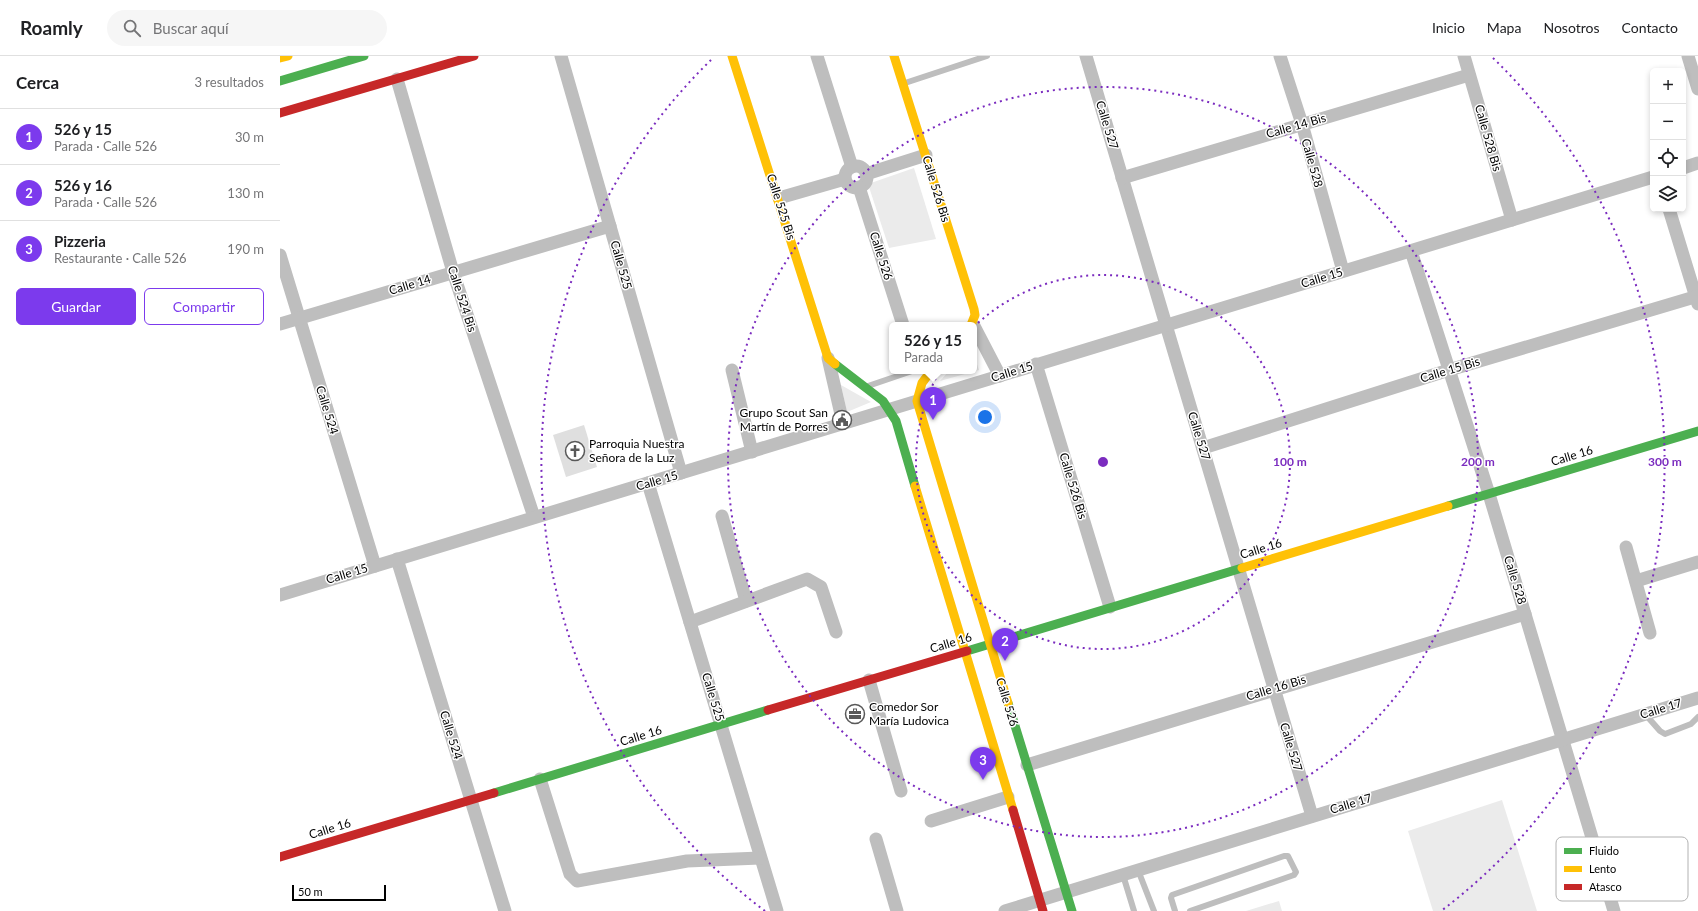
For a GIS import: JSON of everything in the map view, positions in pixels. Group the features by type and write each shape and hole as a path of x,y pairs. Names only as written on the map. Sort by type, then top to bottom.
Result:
{"main road":[{"path":"280,58 288,56"},
{"path":"280,81 364,56"},
{"path":"280,114 474,56"},
{"name":"Calle 525 Bis","path":"732,56 779,198 828,358"},
{"name":"Calle 526 Bis","path":"894,56 974,309 974,322"},
{"path":"828,358 883,401 896,421 1041,906"},
{"path":"917,401 926,374"},
{"name":"Calle 526","path":"917,401 1026,764 1072,911"},
{"name":"Calle 16","path":"280,857 1698,431"}],"street":[{"name":"Calle 525","path":"561,56 681,474"},
{"path":"817,56 852,167"},
{"name":"Calle 527","path":"1086,56 1312,816"},
{"name":"Calle 528","path":"1280,56 1302,124 1343,272"},
{"name":"Calle 528 Bis","path":"1464,56 1512,220"},
{"path":"1688,56 1698,89"},
{"name":"Calle 14 Bis","path":"1122,178 1469,76"},
{"name":"Calle 524 Bis","path":"397,79 453,272 534,518"},
{"path":"866,174 926,155"},
{"path":"1686,167 1698,163"},
{"path":"852,167 862,168 866,174 866,180 859,187 849,185 845,179 846,173 852,167"},
{"name":"Calle 15","path":"280,594 681,474 1036,364 1650,178"},
{"path":"779,198 845,179"},
{"name":"Calle 526","path":"859,187 902,322"},
{"path":"1670,212 1697,299"},
{"name":"Calle 14","path":"280,324 610,226"},
{"name":"Calle 528","path":"1411,251 1489,494 1592,837"},
{"name":"Calle 524","path":"280,255 375,566"},
{"name":"Calle 15 Bis","path":"1203,448 1449,370 1697,299"},
{"name":"Calle 526 Bis","path":"977,333 1000,376"},
{"name":"Calle 525 Bis","path":"828,358 843,423"},
{"name":"Calle 526 Bis","path":"1036,364 1110,607"},
{"path":"732,370 752,452"},
{"name":"Calle 525","path":"648,483 777,911"},
{"path":"722,516 746,601"},
{"path":"1626,547 1650,633"},
{"name":"Calle 524","path":"397,559 505,911"},
{"path":"1636,581 1698,562"},
{"path":"690,622 807,579 821,587 836,632"},
{"name":"Calle 16 Bis","path":"1026,764 1526,614"},
{"path":"869,680 901,791"},
{"name":"Calle 17","path":"1005,911 1041,906 1067,892 1123,874 1563,738 1698,698"},
{"path":"540,778 570,874 577,880 687,861 760,858"},
{"path":"931,821 1008,797"},
{"path":"876,839 897,911"},
{"name":"Calle 528","path":"1611,901 1614,911"}],"lane":[{"path":"903,83 987,56"},
{"path":"865,387 903,374"},
{"path":"1644,714 1660,731 1665,734 1691,724 1698,716"},
{"path":"1175,911 1171,898 1172,895 1284,856 1288,856 1296,872 1294,875 1190,911"},
{"path":"1138,870 1154,911"},
{"path":"1123,874 1134,911"}],"shaded area":[{"path":"914,168 936,239 889,248 868,184"},
{"path":"946,374 965,374 940,381"},
{"path":"841,385 871,402 847,412"},
{"path":"1502,800 1537,911 1433,911 1408,831"},
{"path":"1279,901 1282,911 1246,911"}],"building":[{"name":"Parroquia Nuestra Señora de la Luz","path":"584,425 597,467 566,477 553,435"}],"traffic: fast":[{"path":"280,81 364,56"},
{"path":"835,364 883,401 896,421 915,486"},
{"path":"1448,506 1698,431"},
{"path":"967,651 1242,568"},
{"path":"1008,703 1072,911"},
{"path":"494,793 768,710"}],"traffic: slow":[{"path":"280,58 288,56"},
{"path":"732,56 828,358 835,364"},
{"path":"894,56 974,309 975,315 972,322"},
{"path":"929,374 922,383 917,401 1008,703"},
{"path":"915,486 1013,810"},
{"path":"1242,568 1448,506"}],"traffic: jam":[{"path":"280,113 474,56"},
{"path":"768,710 967,651"},
{"path":"280,857 494,793"},
{"path":"1013,810 1043,911"}],"place":[{"name":"Grupo Scout San Martín de Porres","path":"842,420"},
{"name":"526 y 15","path":"933,420"},
{"name":"Parroquia Nuestra Señora de la Luz","path":"575,451"},
{"name":"526 y 16","path":"1005,661"},
{"name":"Comedor Sor María Ludovica","path":"855,714"},
{"name":"Pizzeria","path":"983,780"}]}
